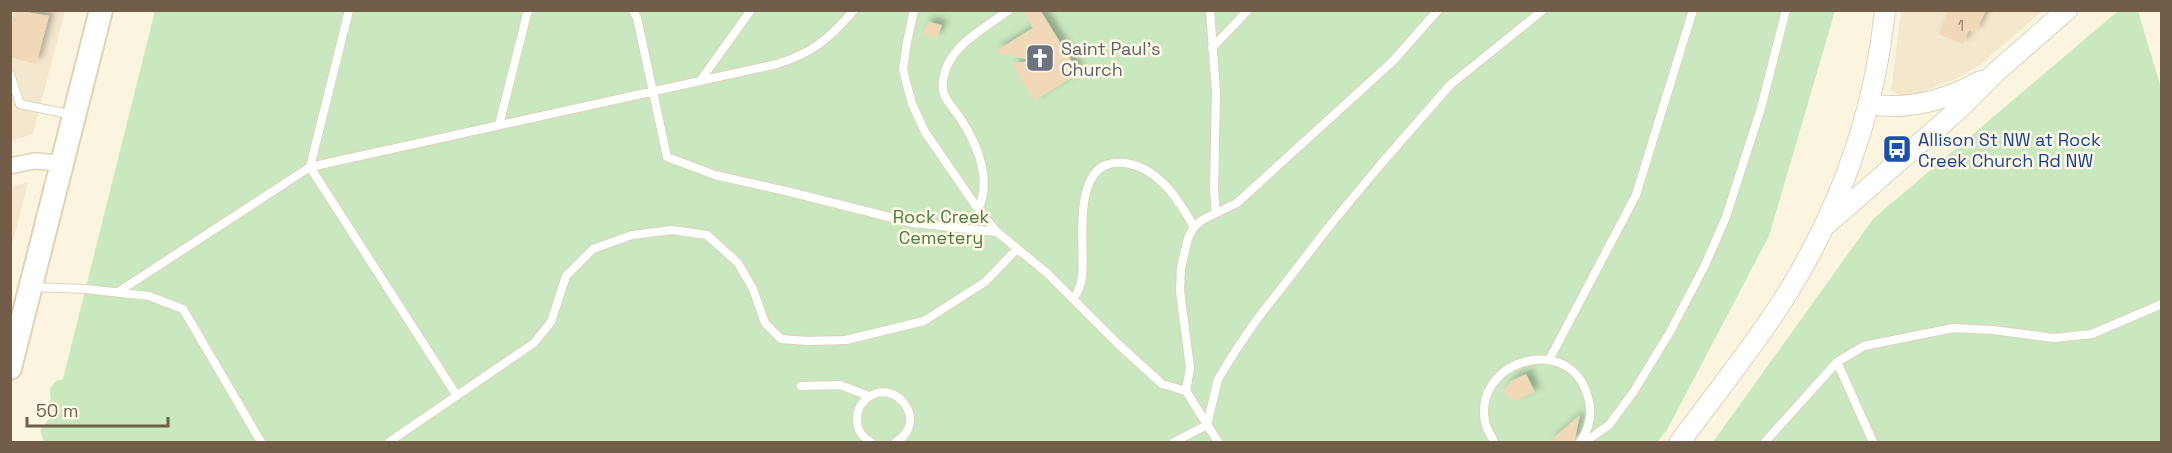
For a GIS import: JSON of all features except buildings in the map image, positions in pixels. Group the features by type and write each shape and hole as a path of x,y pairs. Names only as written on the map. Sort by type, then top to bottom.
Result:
{"main road":[{"path":"10,368 101,10"}],"street":[{"path":"1680,442 1781,303 1823,227 1851,159 1869,104 1885,10"},
{"path":"1823,227 1959,109 1996,72 2067,10"},
{"path":"1869,104 1906,106 1924,104 1957,93 1996,72"},
{"path":"10,166 34,161 62,163"}],"lane":[{"path":"349,10 310,166 457,396"},
{"path":"499,125 528,10"},
{"path":"633,10 654,91 667,157 715,175 913,223 997,232"},
{"path":"700,81 751,10"},
{"path":"118,292 310,166 777,64 799,57 826,40 854,10"},
{"path":"914,10 903,70 912,104 925,132 978,209 997,232 1047,273 1162,384 1186,391"},
{"path":"978,209 984,198 978,154 962,121 946,98 944,78 949,62 962,47 1009,10"},
{"path":"1209,10 1216,92 1214,190 1216,213"},
{"path":"1212,48 1248,10"},
{"path":"1218,442 1186,391 1190,368 1182,308 1181,280 1188,238 1194,227 1202,220 1237,203 1392,61 1438,10"},
{"path":"1174,442 1207,425 1218,379 1236,350 1281,288 1420,117 1450,85 1543,10"},
{"path":"1549,360 1636,195 1693,10"},
{"path":"1585,442 1608,425 1635,391 1670,332 1705,265 1726,217 1761,108 1786,10"},
{"path":"10,74 20,104 74,115"},
{"path":"1074,298 1079,290 1082,277 1081,237 1084,202 1091,180 1103,168 1120,163 1150,172 1171,192 1194,227"},
{"path":"389,442 534,343 551,322 566,276 593,249 632,235 672,230 707,235 738,263 753,289 765,323 781,339 808,340 846,340 924,321 985,282 1017,249"},
{"path":"31,287 149,296 183,309 261,442"},
{"path":"1765,442 1837,362 1864,346 1953,328 1993,330 2054,338 2092,334 2162,304"},
{"path":"1494,442 1486,427 1484,412 1493,383 1506,370 1522,361 1536,359 1549,360 1570,370 1586,389 1591,414 1580,442"},
{"path":"1837,362 1873,442"},
{"path":"801,386 840,385 869,396"},
{"path":"871,442 861,434 857,426 858,409 869,396 887,392 896,395 908,408 910,426 906,435 896,442"}],"shaded area":[{"path":"10,11 65,11 33,134 11,141"},
{"path":"1901,11 2042,11 1981,64 1958,78 1922,92 1902,95 1891,91"},
{"path":"28,182 11,248 11,187"}],"green space":[{"name":"Rock Creek Cemetery","path":"155,11 1835,11 1769,236 1667,430 1657,442 44,442 40,430 54,413 50,388 56,381 63,379"},
{"path":"2118,11 2138,11 2161,88 2161,442 1713,442 1873,219"}],"place":[{"name":"Saint Paul's Church","path":"1040,58"},
{"name":"Allison St NW at Rock Creek Church Rd NW","path":"1897,149"}]}
